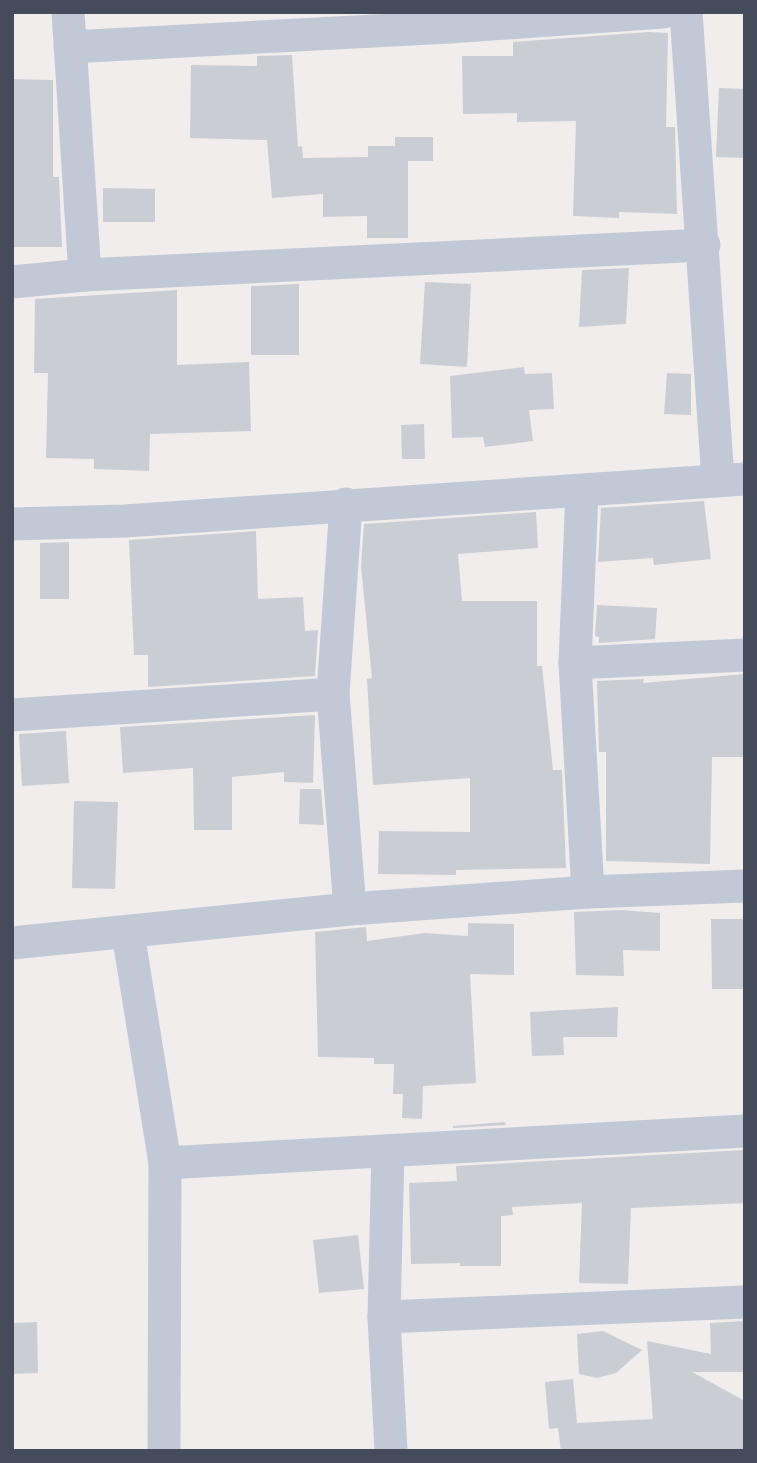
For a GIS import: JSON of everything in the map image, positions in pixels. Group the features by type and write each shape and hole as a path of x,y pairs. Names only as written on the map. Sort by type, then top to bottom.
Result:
{"street":[{"path":"68,12 86,275"},
{"path":"70,47 450,27 663,12"},
{"path":"12,524 125,521 731,480 704,245 686,12"},
{"path":"12,282 86,275 704,245"},
{"path":"582,491 575,663 589,892"},
{"path":"346,504 333,694 350,909"},
{"path":"575,663 745,655"},
{"path":"12,715 333,694"},
{"path":"12,943 350,909 589,892 745,886"},
{"path":"128,933 165,1163 164,1451"},
{"path":"165,1163 745,1131"},
{"path":"388,1151 384,1317 391,1451"},
{"path":"384,1317 745,1302"}],"building":[{"path":"668,33 666,127 675,127 677,214 619,212 619,218 573,216 576,121 517,122 517,113 463,114 462,56 513,56 513,42"},
{"path":"292,55 298,147 302,146 303,158 368,157 368,146 395,146 395,137 433,137 433,161 408,161 408,238 367,238 367,216 323,217 323,194 272,198 267,140 190,138 191,65 257,66 257,56"},
{"path":"12,79 53,80 53,177 59,177 62,247 12,247"},
{"path":"719,88 745,89 745,158 716,157"},
{"path":"103,188 155,189 155,222 103,222"},
{"path":"629,268 626,324 579,327 582,270"},
{"path":"425,282 471,284 467,367 420,364"},
{"path":"299,284 299,355 251,355 251,286"},
{"path":"177,290 177,365 249,362 251,431 150,434 149,471 94,469 94,459 46,458 48,373 34,373 35,299"},
{"path":"524,367 525,374 552,373 554,409 529,410 533,441 485,447 483,437 452,438 450,376"},
{"path":"667,373 691,374 691,415 664,414"},
{"path":"424,424 425,459 402,459 401,425"},
{"path":"704,501 711,559 654,565 653,558 598,562 601,508"},
{"path":"536,512 538,548 458,554 462,601 537,601 537,666 542,666 553,770 562,770 566,868 456,870 456,875 378,874 379,831 470,832 470,778 373,785 367,679 372,678 361,566 364,524"},
{"path":"256,531 258,599 303,597 305,631 318,630 315,676 148,687 148,655 134,655 129,540"},
{"path":"69,542 69,599 40,599 40,543"},
{"path":"597,605 657,608 655,639 599,643 599,637 595,636"},
{"path":"745,674 745,757 712,757 710,864 606,861 606,752 599,752 597,681 644,679 643,683"},
{"path":"315,715 313,783 284,782 284,772 232,777 232,830 194,830 193,768 123,773 120,727"},
{"path":"66,731 69,783 22,786 19,734"},
{"path":"300,789 321,789 324,825 299,824"},
{"path":"74,801 118,802 115,889 72,888"},
{"path":"622,910 660,913 660,951 623,950 624,976 576,975 574,912"},
{"path":"711,919 743,919 744,989 712,989"},
{"path":"468,923 514,924 514,975 470,974 476,1083 423,1086 422,1119 402,1118 403,1094 393,1094 394,1064 374,1064 374,1058 318,1057 315,932 366,927 367,941 425,933 468,936"},
{"path":"618,1007 617,1037 563,1037 564,1055 532,1056 530,1012"},
{"path":"505,1122 506,1125 453,1128 453,1126"},
{"path":"745,1150 745,1203 631,1208 628,1284 579,1283 582,1203 512,1207 513,1215 501,1216 501,1266 411,1264 409,1183 457,1181 456,1166"},
{"path":"358,1235 364,1289 319,1293 313,1240"},
{"path":"745,1321 745,1372 692,1372 745,1401 745,1451 561,1451 558,1428 549,1429 545,1382 573,1379 577,1423 653,1419 647,1341 711,1354 710,1323"},
{"path":"37,1322 38,1373 12,1374 12,1323"},
{"path":"603,1331 642,1350 616,1373 597,1378 579,1374 577,1334"}]}
